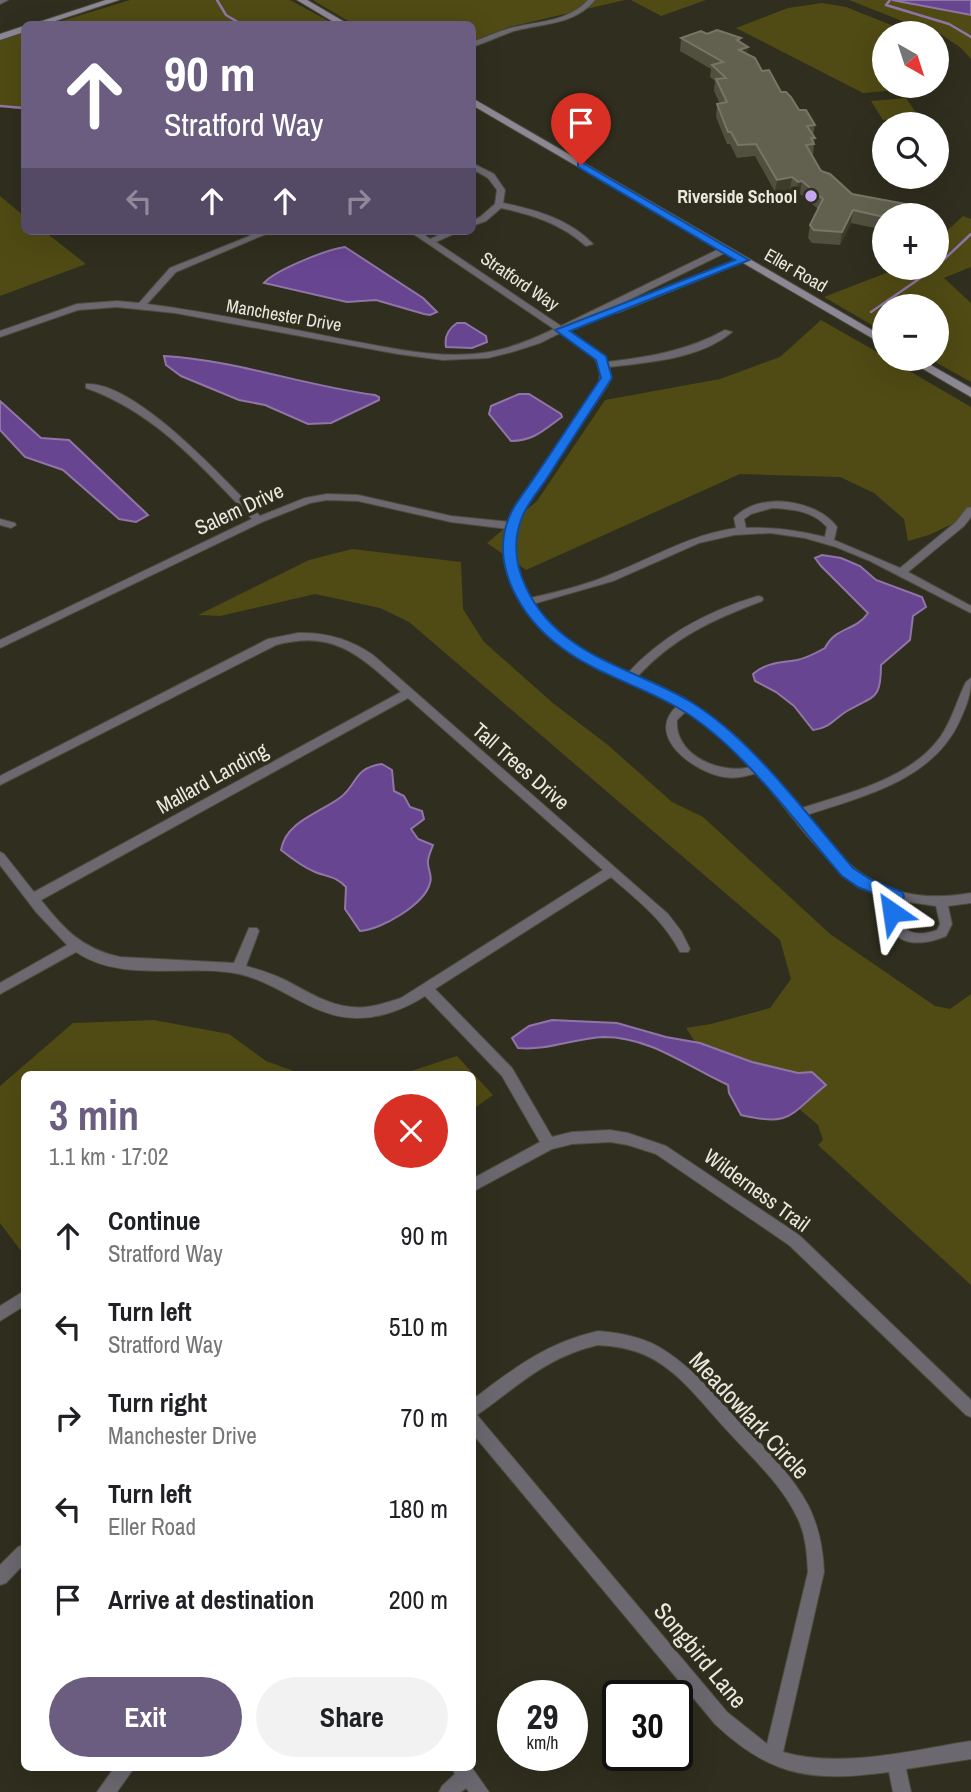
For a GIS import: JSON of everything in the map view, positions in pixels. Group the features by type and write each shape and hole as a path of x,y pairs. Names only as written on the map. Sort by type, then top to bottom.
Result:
{"street":[{"path":"48,21 115,0"},
{"path":"301,0 337,21"},
{"path":"476,43 511,30 573,15 586,8 592,0"},
{"path":"0,37 21,30"},
{"name":"Eller Road","path":"476,103 872,335"},
{"path":"476,169 496,182 501,190 499,205 476,222"},
{"path":"499,205 551,217 572,229 589,244"},
{"path":"141,306 173,270 259,235"},
{"name":"Stratford Way","path":"418,235 591,350 605,365"},
{"path":"429,242 446,235"},
{"name":"Manchester Drive","path":"561,330 726,250"},
{"name":"Manchester Drive","path":"0,334 77,307 117,304 440,358 478,357 503,353 744,260"},
{"path":"729,332 707,345 680,355 605,365 607,378 526,498 513,526 510,560 519,589 539,621 567,645 589,659 685,705 731,738 847,872 864,883 897,896 941,902 971,898"},
{"path":"933,371 971,393"},
{"path":"89,386 115,395 185,444 258,520"},
{"name":"Salem Drive","path":"0,644 300,502 344,496 451,519 513,526"},
{"path":"742,532 739,518 745,512 761,506 787,506 825,517 832,527 829,540"},
{"path":"900,573 960,524 971,510"},
{"path":"527,602 609,579 697,540 742,532 793,532 829,540 971,610"},
{"path":"629,678 656,650 684,628 758,599"},
{"name":"Tall Trees Drive","path":"0,782 257,649 288,638 332,638 358,649 664,917 684,949"},
{"path":"796,814 896,777 925,761 943,741 971,682"},
{"name":"Mallard Landing","path":"34,898 408,692"},
{"path":"685,705 673,718 671,725 676,739 688,754 705,766 728,775 758,768"},
{"path":"0,857 75,946 92,955 119,961 238,969 266,978 304,998 344,1012 364,1013 388,1009 427,989 611,871"},
{"path":"897,896 892,912 895,925 908,936 919,939 933,938 942,933 946,924 941,902"},
{"path":"238,969 253,931"},
{"path":"0,989 75,946"},
{"path":"427,989 506,1072 549,1144"},
{"name":"Wilderness Trail","path":"476,1184 549,1144 572,1138 610,1136 648,1145 676,1158 794,1240 971,1410"},
{"path":"0,1314 21,1300"},
{"name":"Meadowlark Circle","path":"476,1407 556,1348 589,1339 610,1339 631,1344 664,1357 683,1372 789,1487 810,1524 817,1556 816,1572 773,1756"},
{"name":"Songbird Lane","path":"476,1426 722,1718 752,1745 785,1762 816,1768 895,1761 971,1750"},
{"path":"0,1577 21,1556"},
{"path":"895,1761 902,1792"},
{"path":"106,1792 123,1771"},
{"path":"447,1792 464,1771 480,1792"}],"shaded area":[{"path":"130,0 290,0 328,21 62,21"},
{"path":"313,0 625,0 509,27 476,40 476,21 348,21"},
{"path":"631,0 706,0 661,16"},
{"path":"849,0 892,0 971,15 971,59 949,40 949,21 902,21"},
{"path":"892,0 971,0 971,15 966,14"},
{"path":"822,3 846,7 881,21 872,21 872,92 863,93 736,28 788,8"},
{"path":"21,34 21,108 0,106 0,41"},
{"path":"906,98 916,112 878,112 871,101"},
{"path":"0,196 21,214 21,235 49,235 86,264 0,296"},
{"path":"963,216 971,219 971,267 949,276 949,229"},
{"path":"345,247 423,298 437,312 424,314 376,300 347,302 264,283 302,261"},
{"path":"872,278 946,280 971,303 971,382 949,370 949,294 872,294 872,325 824,297"},
{"path":"821,320 872,349 872,371 910,371 971,407 971,515 929,535 908,541 904,519 874,493 840,477 740,474 526,570 487,543 537,501 605,400 720,379 780,357"},
{"path":"457,323 465,323 486,336 487,342 472,348 446,347 447,333"},
{"path":"164,356 244,368 375,395 379,400 331,423 308,424 265,405 239,400 181,376 166,365"},
{"path":"519,394 529,394 562,417 533,437 511,441 489,414 491,406"},
{"path":"0,401 41,438 69,440 148,515 136,522 119,519 63,470 25,457 0,430"},
{"path":"352,549 461,562 463,609 484,642 554,704 608,745 672,802 703,817 830,934 935,1006 950,1009 971,994 971,1285 818,1145 823,1140 818,1125 783,1095 704,1055 686,1028 770,1008 791,979 780,940 409,622 380,608 315,594 220,616 198,615 309,560"},
{"path":"822,555 841,558 860,566 876,580 922,597 926,607 913,616 910,640 881,665 879,685 874,696 828,725 813,730 794,706 755,681 753,674 769,665 801,659 818,652 840,632 863,619 868,613 821,566 815,558"},
{"path":"382,764 392,770 394,791 404,796 410,807 422,811 424,819 411,829 418,839 433,845 428,861 431,880 426,891 411,907 390,921 360,931 345,909 346,887 335,879 306,868 281,850 284,840 297,825 341,797 366,769"},
{"path":"154,1020 229,1034 266,1061 294,1071 21,1071 21,1251 0,1223 0,1086 73,1023"},
{"path":"552,1020 617,1023 666,1037 700,1043 752,1062 798,1073 812,1072 826,1085 796,1111 781,1119 741,1115 729,1093 728,1085 668,1054 637,1042 604,1037 540,1048 518,1048 512,1038 529,1026"},
{"path":"457,1056 471,1071 411,1071"},
{"path":"476,1077 493,1095 476,1107"}],"building":[{"path":"717,30 741,38 737,40 748,47 739,50 755,58 762,71 769,70 781,92 786,92 791,97 799,110 806,110 815,125 807,126 815,138 811,138 814,144 806,145 821,171 830,174 852,194 900,203 872,203 872,214 853,210 842,232 814,230 810,225 823,199 802,181 798,182 792,177 777,180 756,144 738,145 731,132 728,132 717,104 727,102 716,79 726,78 712,65 723,62 681,38 701,31 707,34"}],"waterway":[{"path":"217,0 226,15 236,21"},
{"path":"890,0 886,5 949,24 971,37"},
{"path":"0,106 21,108"},
{"path":"949,255 971,234"},
{"path":"871,312 918,280"}],"place":[{"name":"Riverside School","path":"811,196"}],"route":[{"path":"581,165 744,260 561,330 602,359 607,378 516,515 509,546 510,560 519,589 539,621 567,645 612,672 685,705 731,738 847,872 864,883 897,896 892,912"}]}
